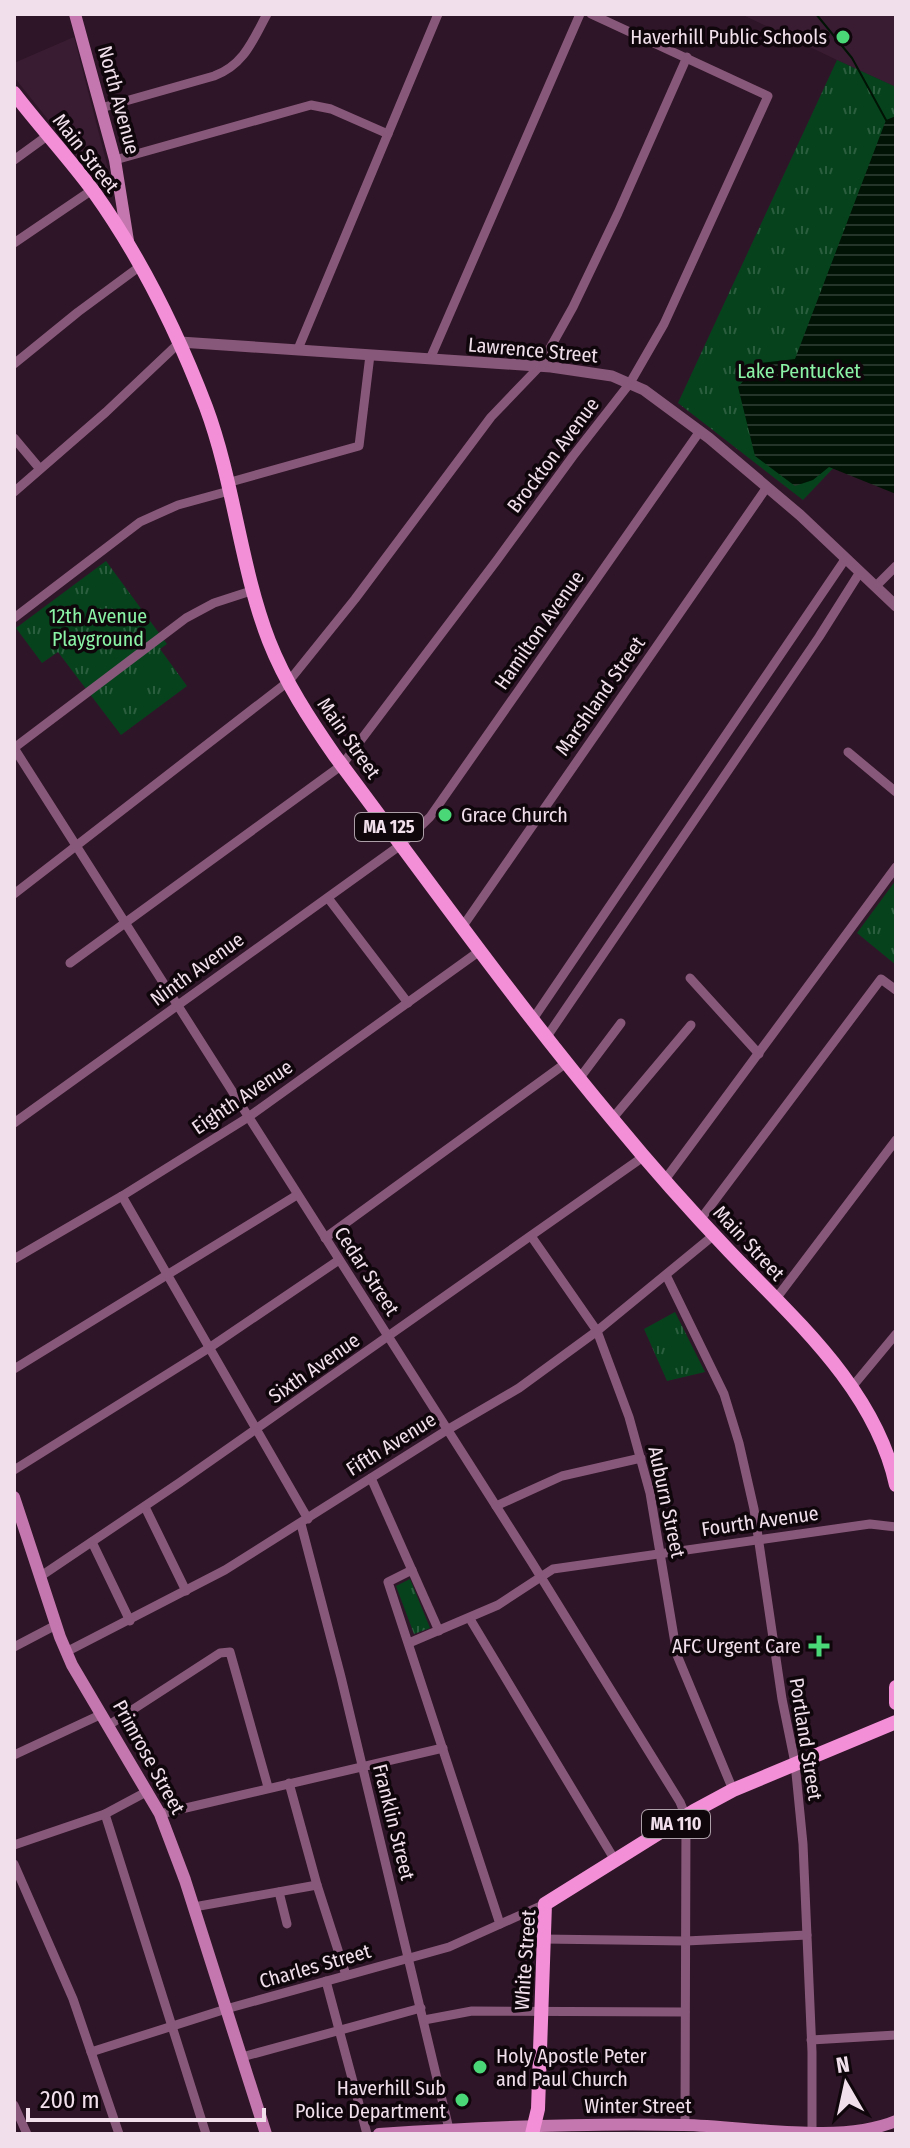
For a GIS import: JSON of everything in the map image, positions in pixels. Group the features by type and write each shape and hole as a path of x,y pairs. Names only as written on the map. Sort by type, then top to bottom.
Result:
{"main road":[{"name":"North Avenue","path":"75,14 115,160 128,244"},
{"name":"Main Street","path":"14,93 92,190 128,244 173,325 207,411 269,641 315,727 579,1079 664,1181 818,1346 852,1387 884,1444 896,1485"},
{"name":"Primrose Street","path":"14,1497 66,1652 160,1814 194,1907 266,2134"},
{"path":"896,1687 896,1703"},
{"name":"White Street","path":"533,2130 538,2109 545,1904 733,1790 896,1722"},
{"name":"Winter Street","path":"379,2134 449,2129 632,2130 685,2125 848,2132 896,2121"}],"street":[{"path":"101,108 230,69 248,50 267,14"},
{"path":"298,349 438,14"},
{"path":"430,359 580,14"},
{"path":"14,894 289,681 355,599 491,417 540,366 573,307 618,213 687,57 591,14"},
{"name":"Brockton Avenue","path":"70,963 342,765 630,383 664,324 768,97 687,57"},
{"path":"115,160 311,105 331,109 388,134"},
{"path":"14,160 47,136"},
{"path":"14,243 92,190"},
{"path":"14,364 139,267"},
{"path":"14,492 180,342"},
{"name":"Lawrence Street","path":"180,342 540,366 612,376 630,383 700,431 767,487 896,606"},
{"path":"14,618 140,522 228,487 359,446 370,355"},
{"name":"Hamilton Avenue","path":"402,844 430,817 700,431"},
{"path":"14,438 40,469"},
{"name":"Marshland Street","path":"463,926 767,487"},
{"path":"533,1019 846,558"},
{"path":"876,586 896,566"},
{"path":"546,1038 860,572"},
{"path":"14,748 186,618 214,603 254,590"},
{"path":"733,726 750,738"},
{"name":"Cedar Street","path":"14,748 541,1576 653,1755 686,1817"},
{"path":"848,752 896,792"},
{"name":"Ninth Avenue","path":"14,1123 402,844"},
{"path":"643,859 659,870"},
{"path":"664,1181 896,867"},
{"path":"328,898 408,1003"},
{"name":"Eighth Avenue","path":"14,1259 247,1118 481,950"},
{"path":"690,978 759,1054"},
{"path":"700,1220 881,979 896,990"},
{"path":"579,1079 621,1023"},
{"path":"612,1119 691,1025"},
{"path":"325,1238 566,1063"},
{"path":"775,1300 896,1140"},
{"name":"Sixth Avenue","path":"41,1576 145,1507 643,1157"},
{"path":"14,1369 297,1195"},
{"name":"Franklin Street","path":"122,1196 257,1429 305,1522 449,2129"},
{"name":"Fifth Avenue","path":"66,1652 186,1591 305,1522 447,1430 519,1388 597,1331 714,1235"},
{"name":"Auburn Street","path":"531,1236 597,1331 650,1493 680,1665 733,1790"},
{"path":"14,1470 209,1348 339,1260"},
{"name":"Portland Street","path":"666,1275 713,1368 732,1416 750,1485 782,1699 795,1763 807,1935 812,2131"},
{"path":"852,1387 896,1334"},
{"path":"496,1506 562,1476 641,1458"},
{"path":"371,1478 439,1631"},
{"path":"145,1507 186,1591"},
{"name":"Fourth Avenue","path":"409,1643 498,1605 553,1569 870,1524 896,1527"},
{"path":"92,1542 130,1621"},
{"path":"412,1570 388,1582 500,1924"},
{"path":"470,1619 616,1862"},
{"path":"14,1647 56,1625"},
{"path":"14,1755 106,1719 220,1653 230,1652 268,1787"},
{"path":"160,1814 443,1748"},
{"path":"289,1783 346,1975"},
{"path":"14,1845 105,1814 148,1791"},
{"path":"105,1814 206,2134"},
{"path":"685,2125 686,1817"},
{"path":"14,1864 53,1951 119,2134"},
{"path":"194,1907 317,1885"},
{"path":"279,1892 287,1924"},
{"name":"Charles Street","path":"91,2052 226,2009 449,1947 545,1904"},
{"path":"543,1939 686,1941 807,1935"},
{"path":"326,1981 367,2134"},
{"path":"242,2057 421,2008"},
{"path":"424,2020 442,2014 472,2011 685,2012"},
{"path":"811,2040 896,2035"},
{"path":"14,2105 27,2134"}],"shaded area":[{"name":"Haverhill Public Schools","path":"741,14 896,14 896,87 837,60"},
{"path":"74,37 112,193 106,192 14,77 14,63"},
{"path":"896,116 896,494 829,467 813,480 795,486 755,456 738,387 759,363 795,359 886,120"}],"green space":[{"name":"Lake Pentucket","path":"837,60 896,87 896,487 840,461 803,500 678,403"},
{"name":"12th Avenue Playground","path":"106,561 167,644 160,649 187,686 121,735 58,652 42,663 16,628"},
{"path":"896,880 896,965 857,933"},
{"path":"675,1312 705,1372 667,1381 644,1329"},
{"path":"410,1579 430,1628 414,1634 396,1586"}],"waterway":[{"path":"816,14 852,58 886,120"}],"place":[{"name":"Haverhill Public Schools","path":"843,37"},
{"name":"Grace Church","path":"445,815"},
{"name":"AFC Urgent Care","path":"819,1646"},
{"name":"Holy Apostle Peter and Paul Church","path":"480,2067"},
{"name":"Haverhill Sub Police Department","path":"462,2100"}]}
